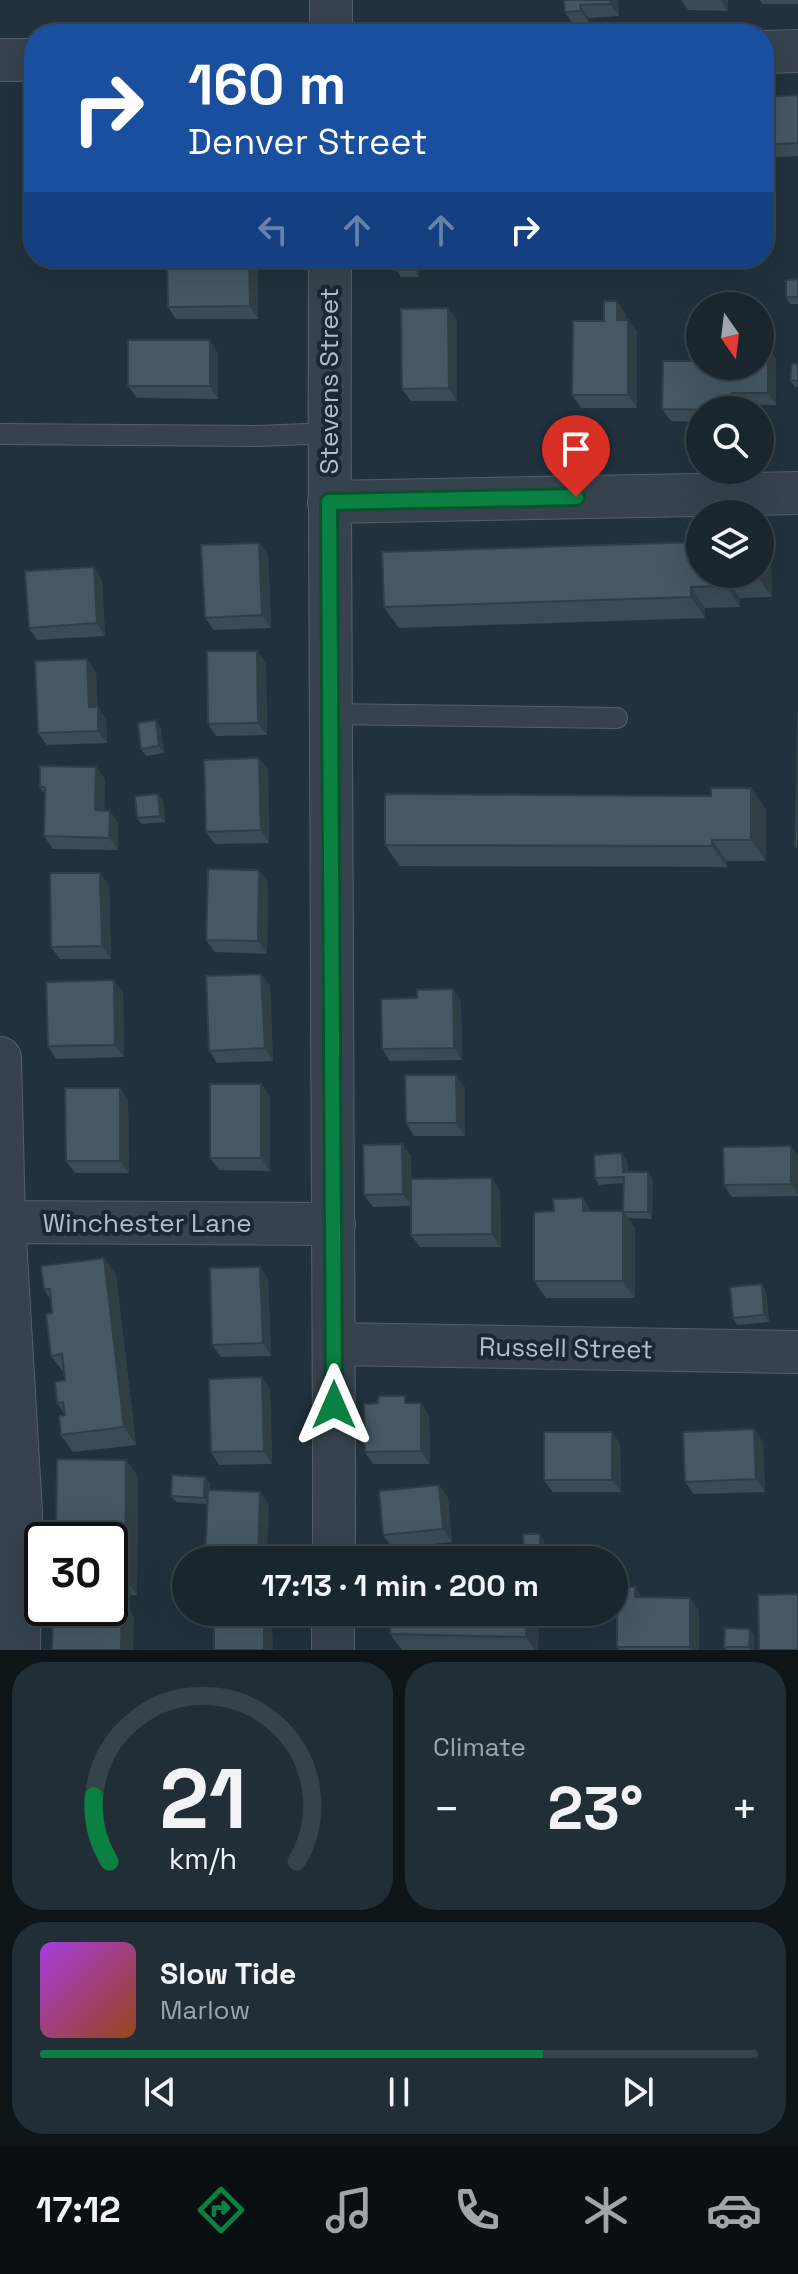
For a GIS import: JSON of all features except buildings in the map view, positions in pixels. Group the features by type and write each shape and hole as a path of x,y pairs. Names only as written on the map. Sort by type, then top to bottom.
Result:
{"street":[{"path":"331,0 331,24"},
{"path":"774,52 798,51"},
{"path":"0,60 24,60"},
{"name":"Stevens Street","path":"330,268 334,1546"},
{"path":"329,502 798,493"},
{"path":"0,1058 4,1222"},
{"name":"Winchester Lane","path":"19,1650 21,1513 4,1222 334,1224"},
{"name":"Russell Street","path":"334,1344 798,1352"},
{"path":"333,1626 333,1650"}],"lane":[{"path":"0,434 259,436 329,433"},
{"path":"330,714 617,718"}],"route":[{"path":"334,1405 329,502 576,497"}]}
